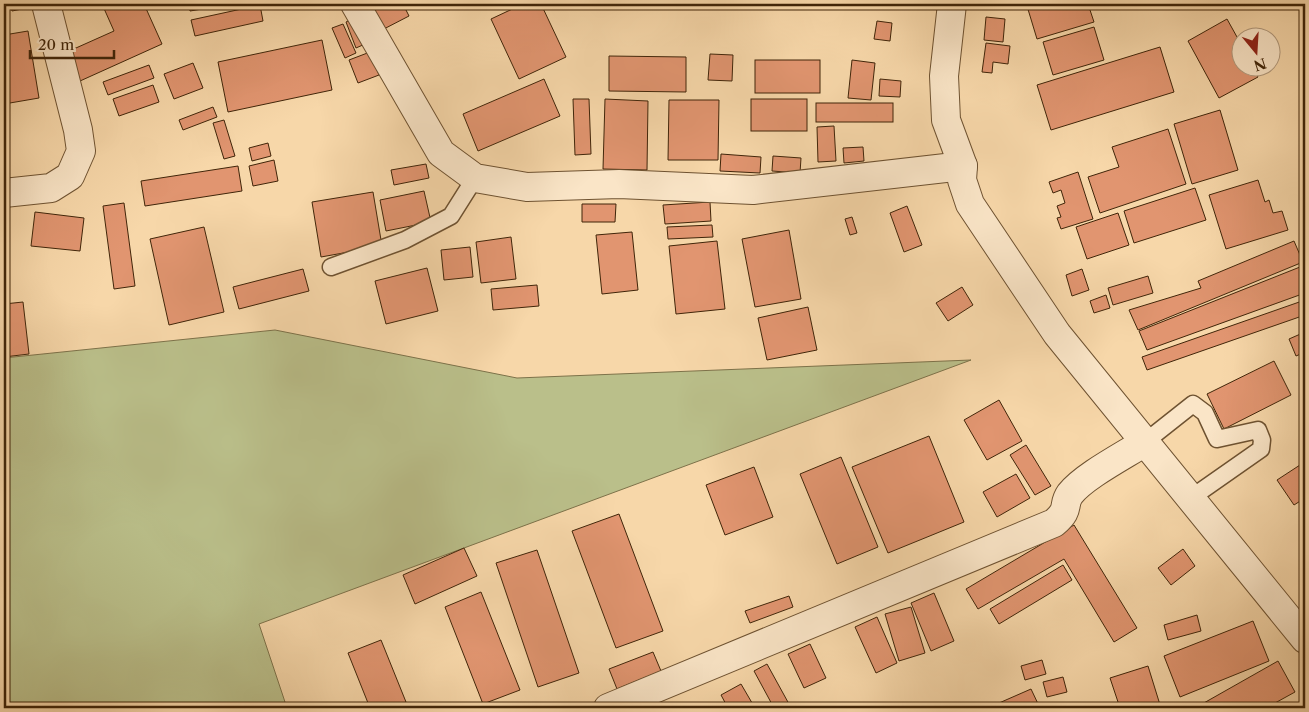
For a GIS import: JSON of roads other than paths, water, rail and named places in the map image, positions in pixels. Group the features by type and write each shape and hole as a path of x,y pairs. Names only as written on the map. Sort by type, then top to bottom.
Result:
{"street":[{"path":"4,193 51,188 70,176 81,151 78,130 46,4"},
{"path":"355,4 441,153 475,178 526,187 619,184 753,190 963,166"},
{"path":"952,4 944,76 946,120 963,166 962,180 970,204 1057,334 1305,639"},
{"path":"620,706 1054,524 1064,515 1070,494 1086,480 1145,442"}],"lane":[{"path":"331,267 405,240 451,216 475,178"},
{"path":"1145,442 1193,404 1204,413 1217,439 1258,430 1262,440 1261,448 1191,498"}]}
